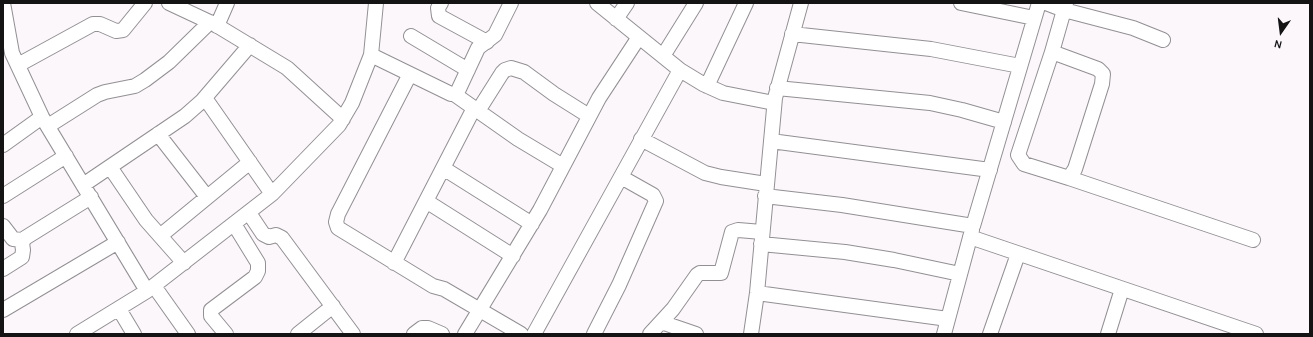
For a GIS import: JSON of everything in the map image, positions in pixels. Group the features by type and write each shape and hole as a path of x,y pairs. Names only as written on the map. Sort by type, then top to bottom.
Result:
{"street":[{"path":"3,3 11,59 45,121 118,242 150,289 188,334"},
{"path":"11,59 93,24 100,24 116,31 123,30 145,3"},
{"path":"168,3 213,24 287,68 343,119"},
{"path":"3,146 45,121 97,95 131,87 145,80 169,62 213,24 226,3"},
{"path":"78,334 150,289 272,194 343,119 352,103 371,55 376,3"},
{"path":"440,3 438,8 439,16 487,42"},
{"path":"454,94 459,91 478,48 495,35 511,3"},
{"path":"598,3 680,70 708,86 723,93 774,103"},
{"path":"616,19 627,3"},
{"path":"663,56 696,3"},
{"path":"708,86 746,3"},
{"path":"751,334 757,293 774,103 801,3"},
{"path":"961,3 1034,18"},
{"path":"944,334 971,232 1039,3"},
{"path":"1046,3 1065,6 1133,28 1163,40"},
{"path":"1065,6 1052,52 1018,155 1024,164 1253,240"},
{"path":"792,34 931,49 1020,66"},
{"path":"411,36 468,70"},
{"path":"465,334 532,224 589,116 639,37"},
{"path":"3,226 13,240 23,240 87,191 110,167 185,116 205,98 250,45"},
{"path":"1052,52 1098,69 1103,74 1102,84 1078,162 1069,178"},
{"path":"371,55 454,94 518,139 563,166"},
{"path":"394,263 443,168 476,109 505,70 511,68 524,72 554,94 589,116"},
{"path":"534,334 680,70"},
{"path":"410,74 338,214 336,222 338,228 433,286 444,289 521,334"},
{"path":"777,88 930,103 1004,122"},
{"path":"205,98 272,194"},
{"path":"158,134 207,197"},
{"path":"642,139 704,173 766,190 842,204 971,232 1018,254 1256,334"},
{"path":"770,141 990,170"},
{"path":"3,196 66,156"},
{"path":"160,236 250,162"},
{"path":"110,167 131,200 184,263"},
{"path":"443,168 532,224"},
{"path":"594,334 619,285 656,201 652,195 621,177"},
{"path":"426,201 513,256"},
{"path":"248,213 263,234 269,237 280,236 282,238 353,334"},
{"path":"226,334 211,316 211,310 255,277 258,271 258,263 234,224"},
{"path":"650,334 700,273 716,275 721,273 732,232 738,230 761,238 894,260 960,274"},
{"path":"3,269 22,257 23,240"},
{"path":"3,310 118,242"},
{"path":"990,334 1018,254"},
{"path":"1108,334 1122,289"},
{"path":"757,293 948,319"},
{"path":"298,334 333,306"},
{"path":"119,309 134,334"},
{"path":"661,322 696,334"},
{"path":"414,334 422,328 428,328 442,334"}]}
